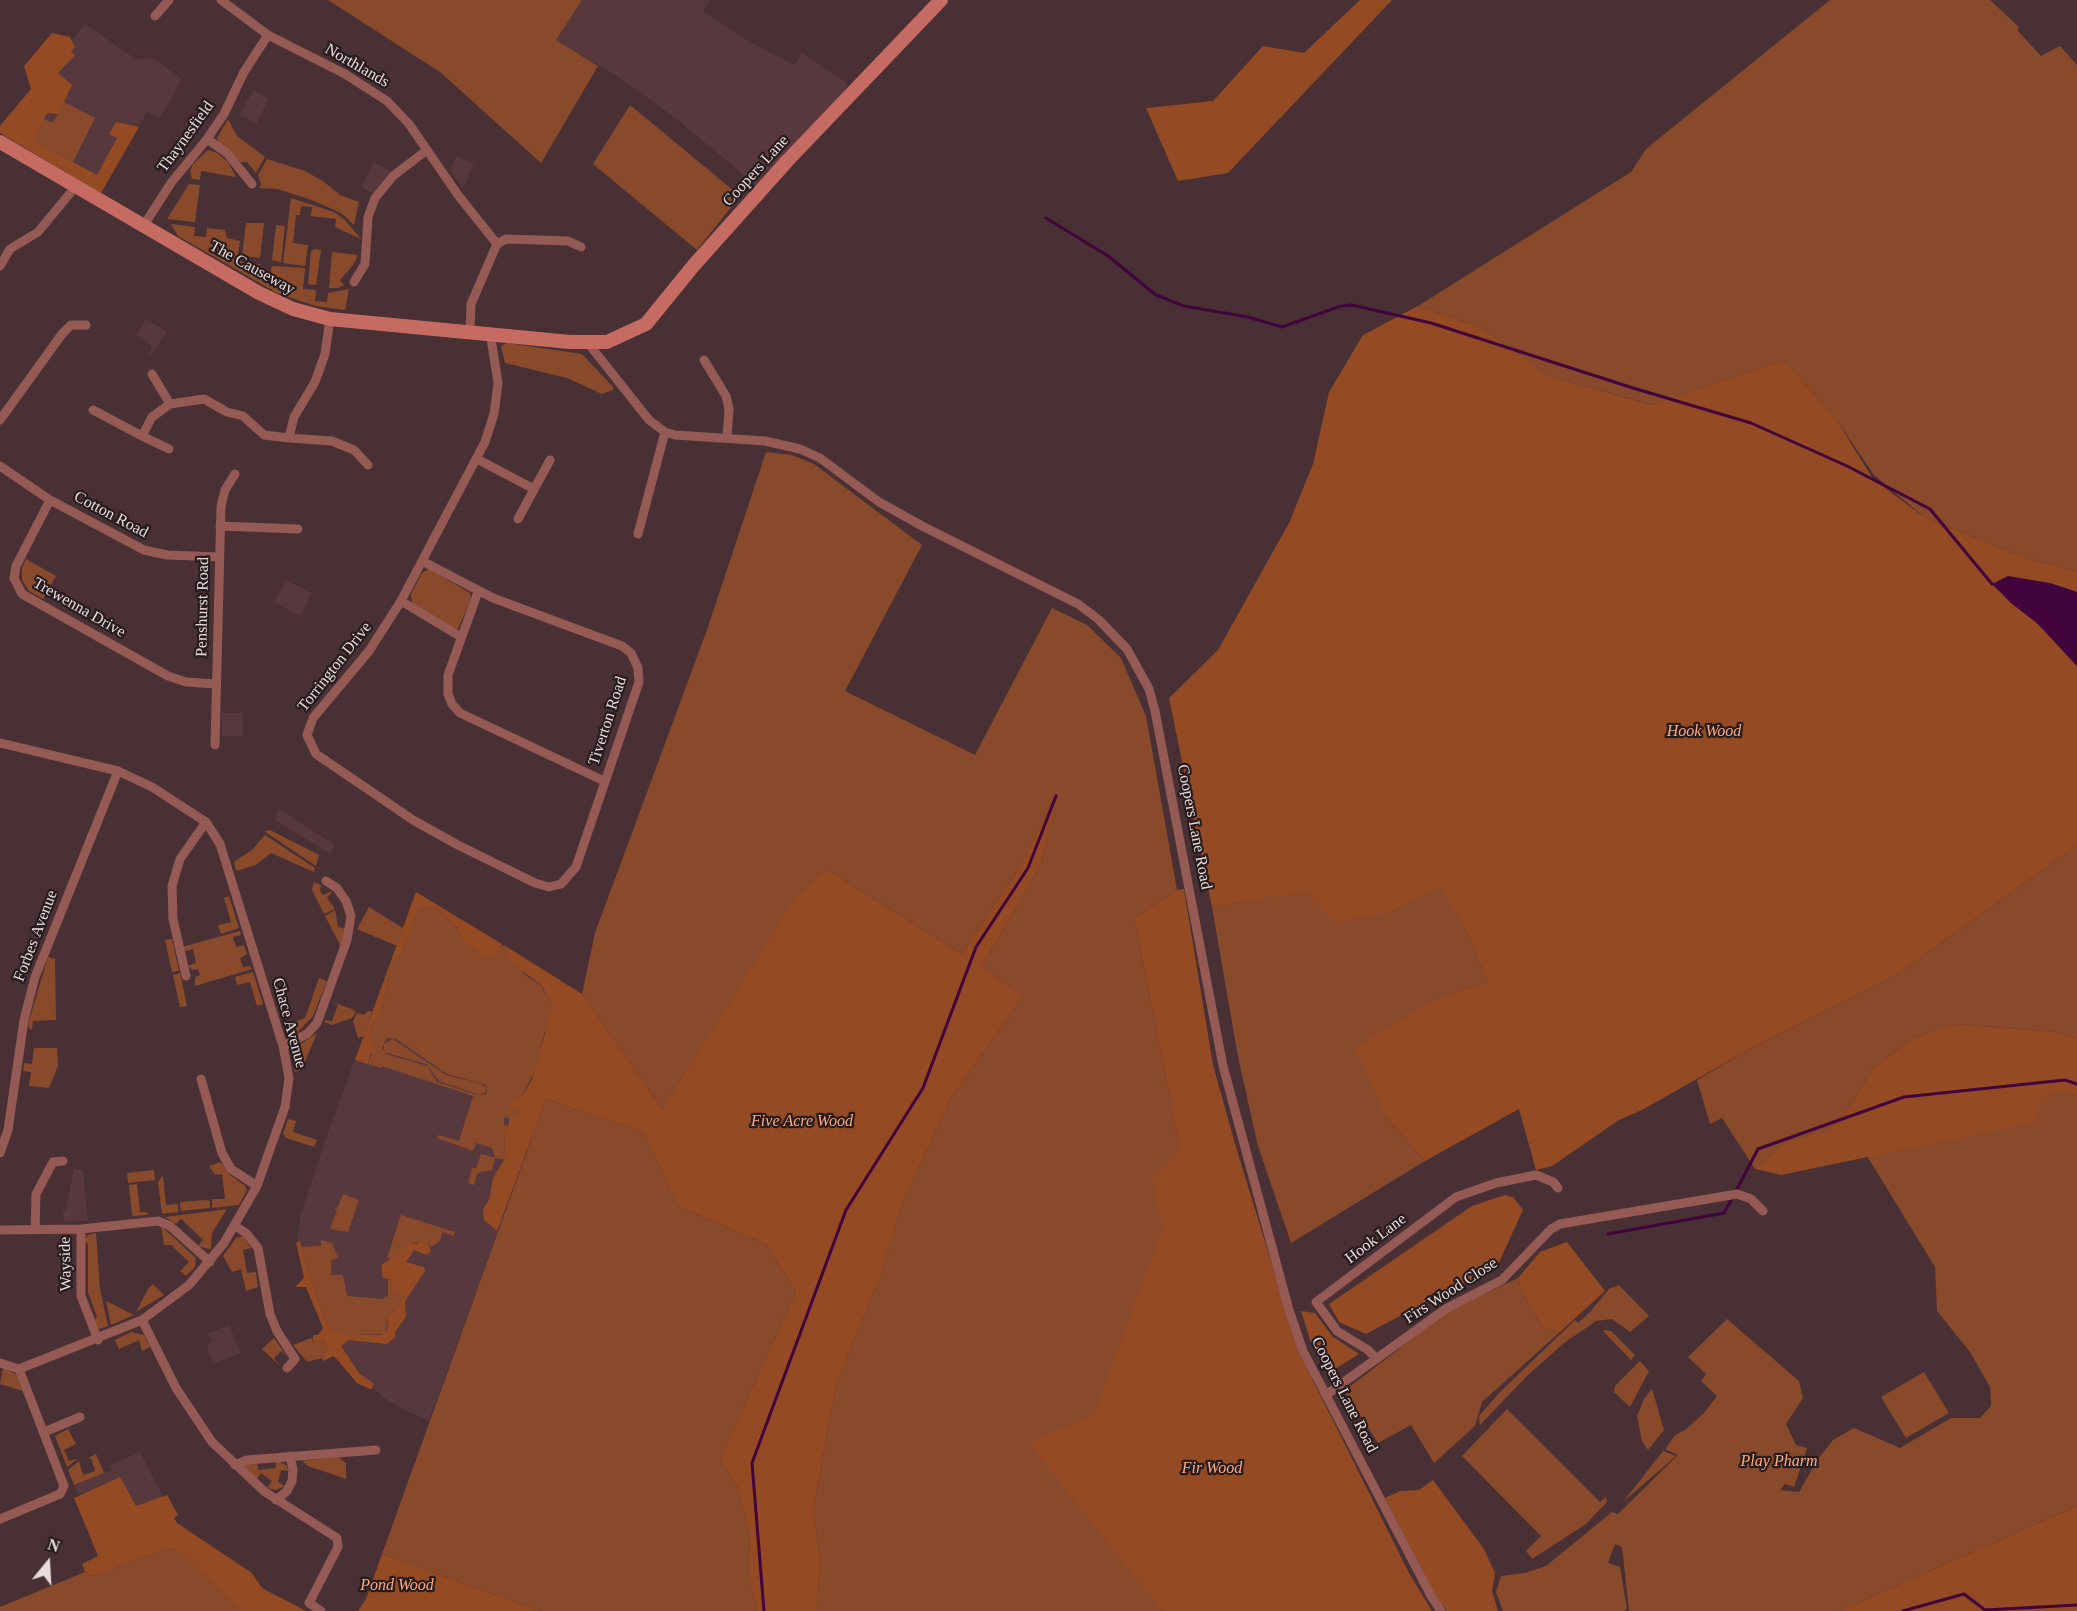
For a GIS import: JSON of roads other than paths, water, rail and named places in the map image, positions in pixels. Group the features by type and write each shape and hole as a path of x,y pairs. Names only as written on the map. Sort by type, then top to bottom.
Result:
{"main road":[{"name":"Coopers Lane","path":"588,343 616,339 646,324 694,265 774,175 940,0"},
{"name":"The Causeway","path":"0,142 259,293 293,309 330,319 470,330 588,343"}],"street":[{"path":"155,16 169,0"},
{"name":"Northlands","path":"221,0 268,35 380,95 409,124 497,244"},
{"name":"Thaynesfield","path":"144,225 171,183 207,139 268,35"},
{"path":"207,139 227,153 252,184"},
{"path":"354,282 365,264 368,217 375,198 393,176 427,150"},
{"path":"0,266 10,249 38,232 76,186"},
{"path":"470,330 471,304 497,244 506,239 559,240 581,247"},
{"path":"289,438 294,417 315,382 325,354 330,319"},
{"path":"0,420 62,334 71,325 86,325"},
{"name":"Torrington Drive","path":"490,332 497,367 497,399 489,431 477,459 401,601 369,651 308,727 308,742 316,754 413,820 535,883"},
{"path":"588,343 649,420 665,432 638,534"},
{"path":"704,360 726,396 729,409 727,438"},
{"path":"152,374 171,404"},
{"path":"142,436 152,417 171,404 204,399 227,412 243,416 264,435 333,441 354,450 368,465"},
{"path":"93,410 169,449"},
{"name":"Coopers Lane Road","path":"665,432 675,435 775,442 820,458 879,502 1077,604 1115,634 1136,664 1155,711 1223,1066 1289,1310 1303,1351 1430,1594 1442,1611"},
{"path":"477,459 534,489"},
{"path":"518,519 550,460"},
{"name":"Cotton Road","path":"0,466 50,500 154,553 219,556"},
{"name":"Penshurst Road","path":"215,745 221,500 235,474"},
{"name":"Trewenna Drive","path":"50,500 16,566 14,578 22,594 168,676 186,682 216,684"},
{"path":"220,526 298,530"},
{"name":"Tiverton Road","path":"422,561 478,592 622,646 631,653 638,668 639,682 573,872 567,880 556,885 535,883"},
{"path":"478,592 447,684 452,704 460,712 604,781"},
{"path":"401,601 461,637"},
{"name":"Chace Avenue","path":"0,743 118,771 152,787 206,822 220,844 283,1046 288,1092 257,1186 235,1226 210,1262 189,1285 142,1320 98,1340 19,1369"},
{"name":"Forbes Avenue","path":"0,1153 8,1130 24,1020 35,977 118,771"},
{"path":"186,976 173,919 172,886 180,858 206,822"},
{"path":"283,1046 308,1034 316,1023 347,940 351,916 346,901 336,888 326,881"},
{"path":"201,1079 222,1154 231,1169 257,1186"},
{"path":"35,1230 36,1194 53,1162 63,1161"},
{"name":"Hook Lane","path":"1377,1359 1368,1350 1336,1331 1316,1302 1456,1197 1496,1183 1536,1175 1553,1182 1558,1188"},
{"name":"Firs Wood Close","path":"1326,1395 1447,1308 1502,1280 1551,1229 1560,1224 1737,1194 1751,1199 1763,1211"},
{"path":"81,1229 164,1222 210,1262"},
{"path":"235,1226 246,1233 258,1248 270,1314 277,1331 295,1359 287,1368"},
{"name":"Wayside","path":"0,1230 81,1229 81,1296 98,1340"},
{"path":"142,1320 188,1407 212,1442 276,1500 337,1538 338,1547 309,1603 321,1611"},
{"path":"0,1363 19,1369 64,1482 60,1494 0,1519"},
{"path":"44,1431 80,1417"},
{"path":"235,1465 246,1460 376,1450"},
{"path":"276,1500 287,1491 292,1481 294,1474 290,1456"}],"waterway":[{"path":"1046,218 1108,256 1156,295 1184,306 1248,317 1282,327 1341,306 1352,305 1431,323 1751,423 1847,466 1930,509 1992,584"},
{"path":"764,1611 752,1463 846,1210 923,1088 976,947 1028,868 1056,796"},
{"path":"1736,1191 1758,1149 1904,1097 2065,1080 2077,1084"},
{"path":"1608,1234 1724,1213 1733,1197"},
{"path":"1903,1611 1964,1594 1985,1610 2077,1605"}],"park label":[{"name":"Hook Wood","path":"1704,732"},
{"name":"Five Acre Wood","path":"802,1122"},
{"name":"Play Pharm","path":"1779,1462"},
{"name":"Fir Wood","path":"1212,1469"},
{"name":"Pond Wood","path":"397,1586"}]}
